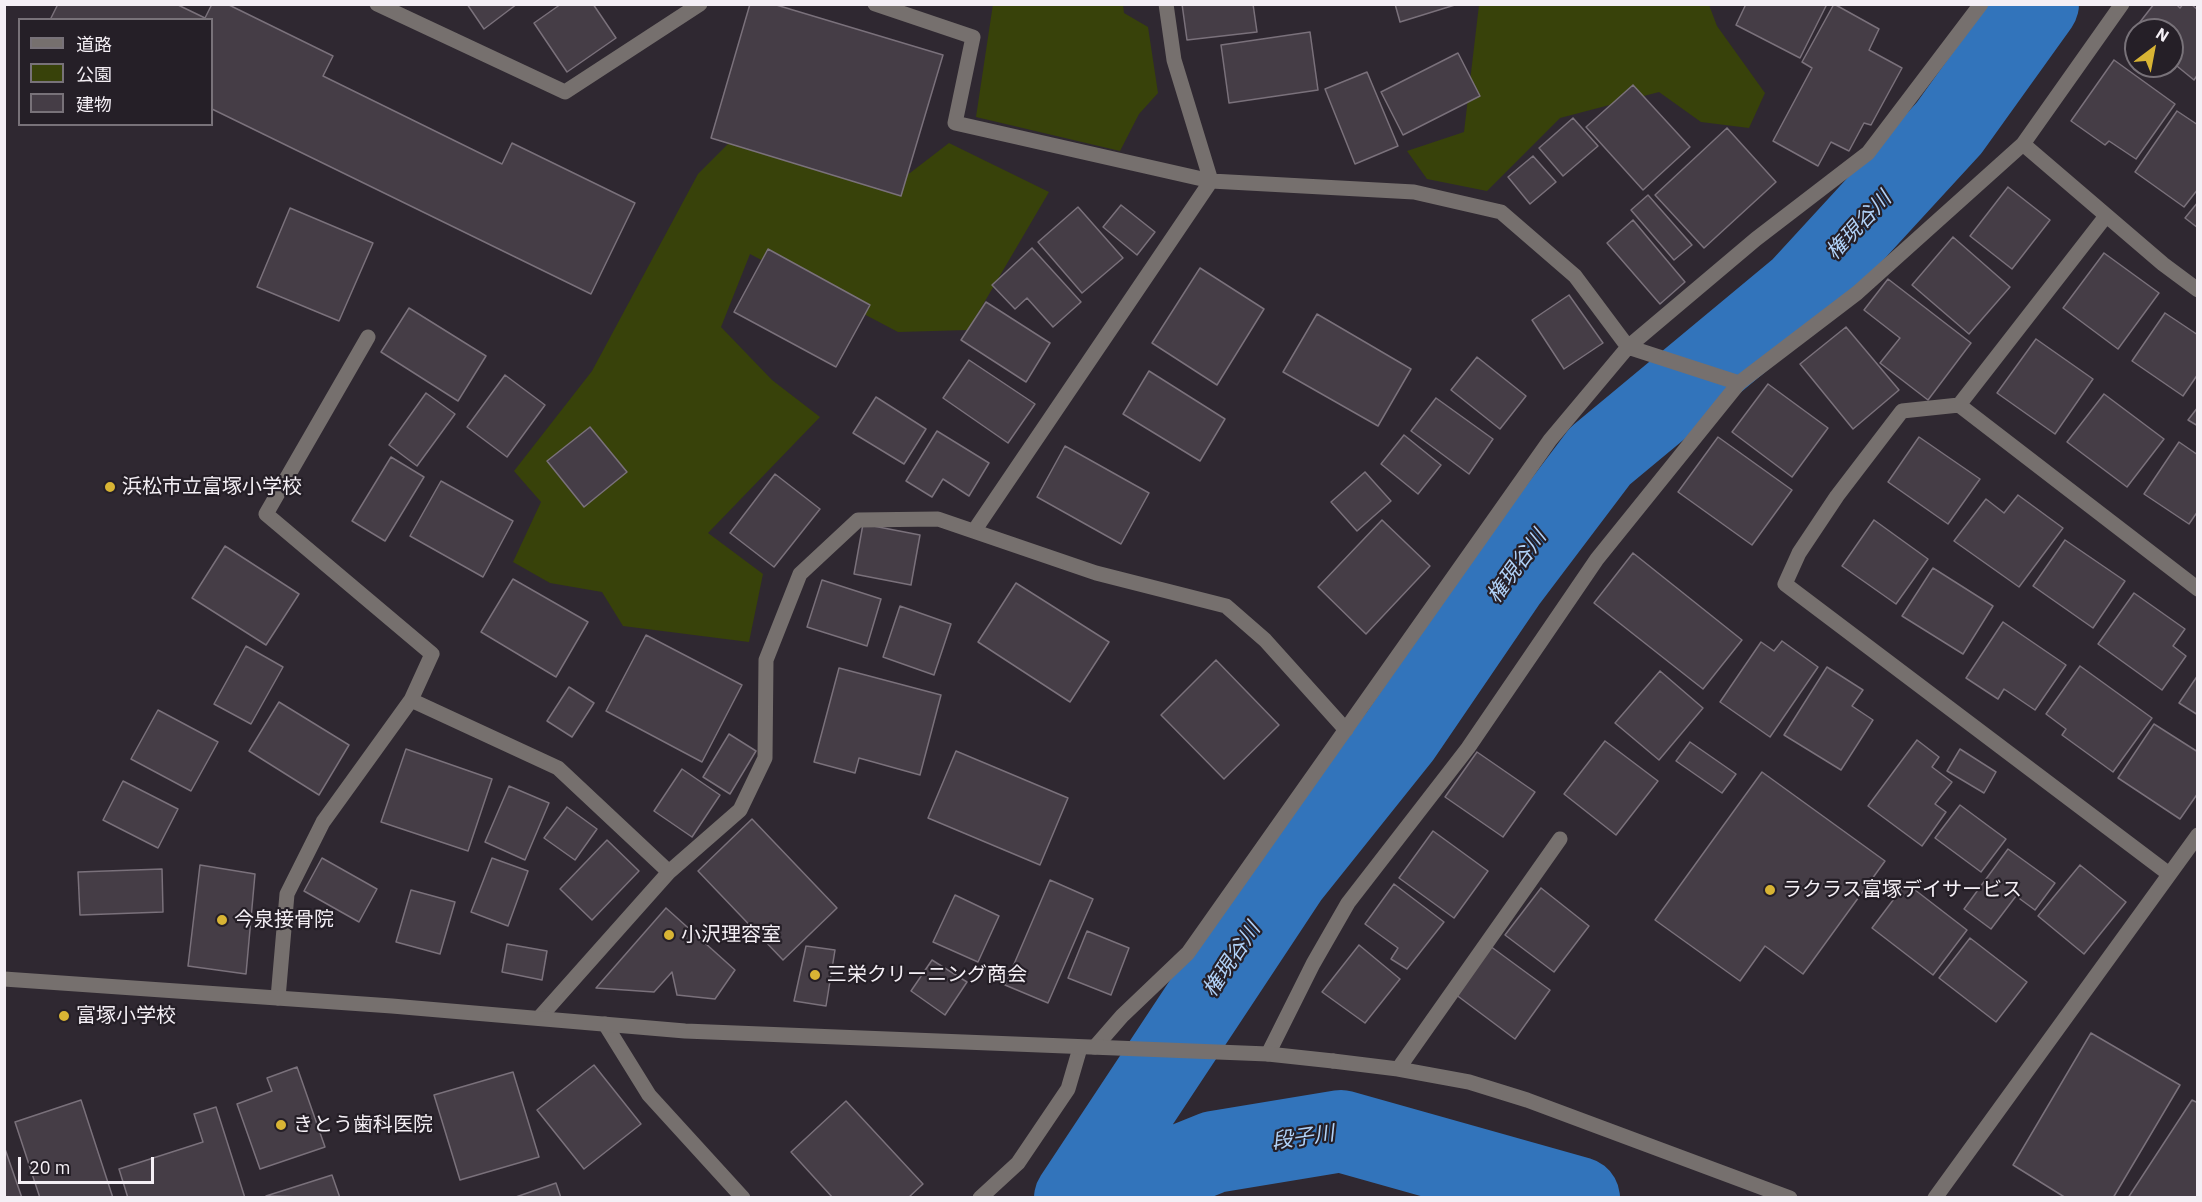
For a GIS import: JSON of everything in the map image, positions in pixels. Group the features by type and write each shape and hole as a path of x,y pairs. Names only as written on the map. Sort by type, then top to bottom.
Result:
{"street":[{"path":"377,4 565,92 700,4"},
{"path":"875,4 973,37 955,123 1211,181 1414,192 1501,212 1575,276 1628,346 1739,382"},
{"path":"1166,4 1173,60 1211,181"},
{"path":"980,1197 1018,1163 1068,1089 1088,1047 1188,953 1550,440 1628,346 1756,239 1868,153 1981,4"},
{"path":"1268,1054 1313,964 1348,903 1468,748 1597,559 1739,382 1857,294 2023,144 2122,4"},
{"path":"2023,144 2106,216 2198,290"},
{"path":"974,531 1211,181"},
{"path":"1959,405 2106,216"},
{"path":"278,998 286,894 323,822 411,700 432,654 266,514 368,337"},
{"path":"2169,874 1785,584 1799,553 1837,496 1902,411 1959,405 2198,589"},
{"path":"539,1018 669,872 740,810 765,758 766,660 800,574 858,520 938,519 1096,573 1226,606 1266,640 1346,730"},
{"path":"411,700 558,768 669,872"},
{"path":"1935,1197 2198,835"},
{"path":"1398,1069 1560,839"},
{"path":"4,979 685,1030 1268,1054 1333,1061 1398,1069 1469,1083 1527,1100 1790,1197"},
{"path":"605,1024 649,1095 743,1197"}],"green space":[{"path":"993,4 1123,5 1124,13 1148,27 1158,93 1139,114 1120,151 976,117"},
{"path":"1479,5 1709,5 1717,26 1765,93 1749,128 1701,122 1659,92 1560,118 1487,191 1427,179 1407,151 1464,132"},
{"path":"730,142 872,186 910,173 949,143 1049,192 968,330 898,332 750,254 721,327 772,380 820,417 708,533 763,574 749,642 623,626 602,592 550,583 513,562 541,502 514,471 592,371 698,174"}],"building":[{"path":"58,4 176,4 205,18 51,18"},
{"path":"212,4 227,4 333,56 323,76 502,164 512,143 635,203 591,294 213,109 213,18 205,18"},
{"path":"467,4 517,4 484,29"},
{"path":"561,4 593,4 616,38 567,72 534,23"},
{"path":"750,4 773,4 943,55 901,196 711,138"},
{"path":"1182,4 1253,4 1257,32 1187,40"},
{"path":"1395,4 1458,4 1400,22"},
{"path":"1746,4 1827,4 1800,58 1736,25"},
{"path":"1834,4 1879,29 1869,50 1902,68 1871,125 1864,123 1849,151 1831,142 1818,166 1773,141 1812,68 1802,62"},
{"path":"2154,4 2176,4 2180,8 2183,4 2191,4 2198,10 2198,74 2194,80 2184,72 2184,18 2143,18"},
{"path":"1310,32 1318,90 1229,103 1221,45"},
{"path":"1458,53 1480,96 1403,135 1381,92"},
{"path":"2114,60 2124,67 2124,78 2139,78 2175,104 2136,159 2109,141 2105,145 2071,121"},
{"path":"1367,72 1398,146 1355,164 1325,89"},
{"path":"1633,85 1690,147 1643,190 1586,127"},
{"path":"2177,111 2198,125 2198,189 2184,207 2135,172"},
{"path":"1573,118 1598,146 1563,176 1539,148"},
{"path":"1727,128 1776,182 1704,248 1655,195"},
{"path":"1533,156 1556,182 1530,204 1508,177"},
{"path":"2008,187 2050,220 2012,269 1970,236"},
{"path":"1648,195 1692,245 1674,260 1631,210"},
{"path":"2198,202 2198,228 2185,218"},
{"path":"1121,205 1155,232 1137,255 1103,227"},
{"path":"1078,207 1123,258 1082,293 1038,242"},
{"path":"290,208 373,243 339,321 257,287"},
{"path":"1633,220 1685,282 1660,304 1607,243"},
{"path":"1953,237 2010,287 1969,334 1912,285"},
{"path":"1032,248 1081,302 1053,327 1027,298 1015,309 992,285"},
{"path":"768,249 870,305 836,367 734,312"},
{"path":"2104,253 2159,293 2118,349 2063,308"},
{"path":"1200,268 1264,309 1217,385 1152,343"},
{"path":"1888,279 1971,343 1928,400 1880,363 1900,338 1864,310"},
{"path":"1569,295 1603,343 1564,369 1532,320"},
{"path":"986,302 1050,343 1026,382 961,340"},
{"path":"409,308 486,356 458,401 381,352"},
{"path":"2165,313 2198,335 2198,374 2183,396 2132,361"},
{"path":"1317,314 1411,369 1378,426 1283,372"},
{"path":"1846,327 1899,390 1853,429 1800,364"},
{"path":"2036,339 2093,379 2055,434 1997,393"},
{"path":"1477,357 1526,396 1500,429 1451,390"},
{"path":"969,360 1035,404 1008,443 943,398"},
{"path":"1149,371 1225,419 1200,461 1123,414"},
{"path":"505,375 545,405 507,457 467,427"},
{"path":"1768,384 1828,428 1792,477 1732,432"},
{"path":"426,393 455,414 417,466 389,445"},
{"path":"2104,394 2164,439 2127,487 2067,442"},
{"path":"876,397 926,429 904,464 853,433"},
{"path":"1436,398 1493,439 1469,474 1411,431"},
{"path":"2198,407 2198,426 2188,420"},
{"path":"590,427 627,472 584,507 547,461"},
{"path":"937,431 989,463 969,496 943,479 932,497 906,481"},
{"path":"1404,435 1441,465 1418,494 1381,464"},
{"path":"1718,437 1792,490 1752,545 1678,492"},
{"path":"1919,437 1980,479 1948,524 1888,482"},
{"path":"2179,442 2198,455 2198,511 2189,524 2144,494"},
{"path":"1065,446 1149,493 1121,544 1037,497"},
{"path":"391,457 424,477 385,541 352,521"},
{"path":"1365,472 1391,501 1357,531 1331,502"},
{"path":"775,474 820,509 774,567 730,533"},
{"path":"441,481 513,521 483,577 410,536"},
{"path":"2018,495 2063,528 2019,587 1954,541 1986,499 2004,513"},
{"path":"1382,520 1430,566 1366,634 1318,587"},
{"path":"1874,520 1928,559 1896,604 1842,566"},
{"path":"863,524 920,535 911,585 854,574"},
{"path":"2065,540 2125,581 2093,628 2033,586"},
{"path":"225,546 299,594 266,645 192,598"},
{"path":"1633,553 1742,640 1703,689 1594,603"},
{"path":"1933,568 1993,606 1963,654 1902,616"},
{"path":"513,579 588,622 556,677 481,632"},
{"path":"822,580 881,599 867,646 807,627"},
{"path":"1016,583 1109,642 1070,702 978,642"},
{"path":"2134,593 2185,629 2173,646 2186,656 2162,690 2098,644"},
{"path":"900,606 951,624 934,675 883,657"},
{"path":"2003,622 2066,665 2035,710 2004,689 1998,699 1966,678"},
{"path":"646,635 742,685 702,762 606,711"},
{"path":"1782,641 1818,667 1770,737 1720,702 1761,642 1774,651"},
{"path":"246,646 283,667 251,724 214,704"},
{"path":"1216,660 1279,725 1224,779 1161,715"},
{"path":"2080,666 2152,718 2113,772 2062,735 2066,729 2046,714"},
{"path":"1827,667 1863,690 1852,706 1873,720 1841,770 1784,735"},
{"path":"839,668 941,695 920,775 859,758 855,773 814,762"},
{"path":"1660,671 1703,708 1659,760 1615,723"},
{"path":"2198,675 2198,715 2179,703"},
{"path":"569,687 594,703 572,737 547,721"},
{"path":"279,702 349,745 319,795 249,751"},
{"path":"158,710 218,742 191,791 131,759"},
{"path":"2154,724 2198,752 2198,793 2180,819 2118,778"},
{"path":"729,734 756,751 730,794 703,777"},
{"path":"1917,740 1939,757 1932,767 1952,782 1935,804 1946,812 1922,846 1868,806"},
{"path":"1605,741 1658,781 1616,835 1564,794"},
{"path":"1690,742 1736,774 1722,793 1676,761"},
{"path":"406,749 492,779 468,851 381,822"},
{"path":"1960,749 1996,772 1984,793 1947,771"},
{"path":"956,751 1068,798 1040,865 928,818"},
{"path":"1477,752 1535,792 1503,837 1445,797"},
{"path":"682,769 720,795 692,837 654,811"},
{"name":"ラクラス富塚デイサービス","path":"1762,772 1885,861 1803,974 1765,946 1740,981 1655,920"},
{"path":"123,781 178,809 158,848 103,820"},
{"path":"509,786 549,803 525,860 485,842"},
{"path":"1960,805 2006,839 1981,872 1935,838"},
{"path":"567,807 597,829 575,860 544,838"},
{"path":"752,819 837,908 783,960 698,871"},
{"path":"1433,831 1488,871 1454,918 1399,878"},
{"path":"607,840 639,871 592,920 560,889"},
{"path":"2008,849 2055,883 2035,910 2016,896 1991,929 1964,909"},
{"path":"322,858 377,889 359,922 304,891"},
{"path":"492,858 528,871 508,926 471,912"},
{"name":"今泉接骨院","path":"200,865 255,874 246,974 188,966"},
{"path":"2080,865 2126,902 2084,954 2038,916"},
{"path":"162,869 163,912 80,915 78,872"},
{"path":"1050,880 1093,899 1048,1003 1005,985"},
{"path":"1906,883 1967,930 1933,975 1872,928"},
{"path":"1394,884 1444,922 1407,969 1391,959 1398,948 1365,924"},
{"path":"1541,888 1589,926 1554,972 1505,935"},
{"path":"411,890 455,902 440,954 396,942"},
{"path":"955,895 999,916 978,962 933,942"},
{"name":"小沢理容室","path":"666,908 735,970 715,999 677,995 672,972 654,992 596,988"},
{"path":"1087,931 1129,948 1111,995 1068,978"},
{"path":"1970,938 2027,982 1996,1022 1939,978"},
{"path":"507,944 547,951 542,980 502,972"},
{"path":"1359,945 1400,979 1365,1023 1322,992"},
{"name":"三栄クリーニング商会","path":"806,946 835,950 826,1006 794,1001"},
{"path":"1490,946 1550,990 1515,1039 1455,994"},
{"path":"932,960 967,982 945,1015 911,991"},
{"path":"2091,1033 2180,1085 2113,1198 2066,1198 2013,1165"},
{"path":"594,1065 641,1124 584,1169 537,1110"},
{"name":"きとう歯科医院","path":"297,1067 325,1147 260,1169 237,1104 272,1091 267,1078"},
{"path":"513,1072 539,1157 460,1180 434,1095"},
{"path":"81,1100 113,1198 40,1198 15,1122"},
{"path":"2192,1100 2198,1103 2198,1198 2128,1198"},
{"path":"846,1101 923,1184 908,1198 833,1198 791,1152"},
{"path":"216,1107 245,1198 128,1198 119,1169 203,1142 194,1114"},
{"path":"4,1146 22,1198 4,1198"},
{"path":"332,1175 340,1198 266,1196"},
{"path":"556,1183 561,1198 513,1198"}],"waterway":[{"name":"権現谷川","path":"1075,1198 1288,876 1400,736 1507,579 1600,456 1801,289 1949,128 2038,4"},
{"name":"段子川","path":"1100,1198 1214,1152 1341,1131 1579,1198"}],"place":[{"name":"浜松市立富塚小学校","path":"110,487"},
{"name":"ラクラス富塚デイサービス","path":"1770,890"},
{"name":"今泉接骨院","path":"222,920"},
{"name":"小沢理容室","path":"669,935"},
{"name":"三栄クリーニング商会","path":"815,975"},
{"name":"富塚小学校","path":"64,1016"},
{"name":"きとう歯科医院","path":"281,1125"}]}
